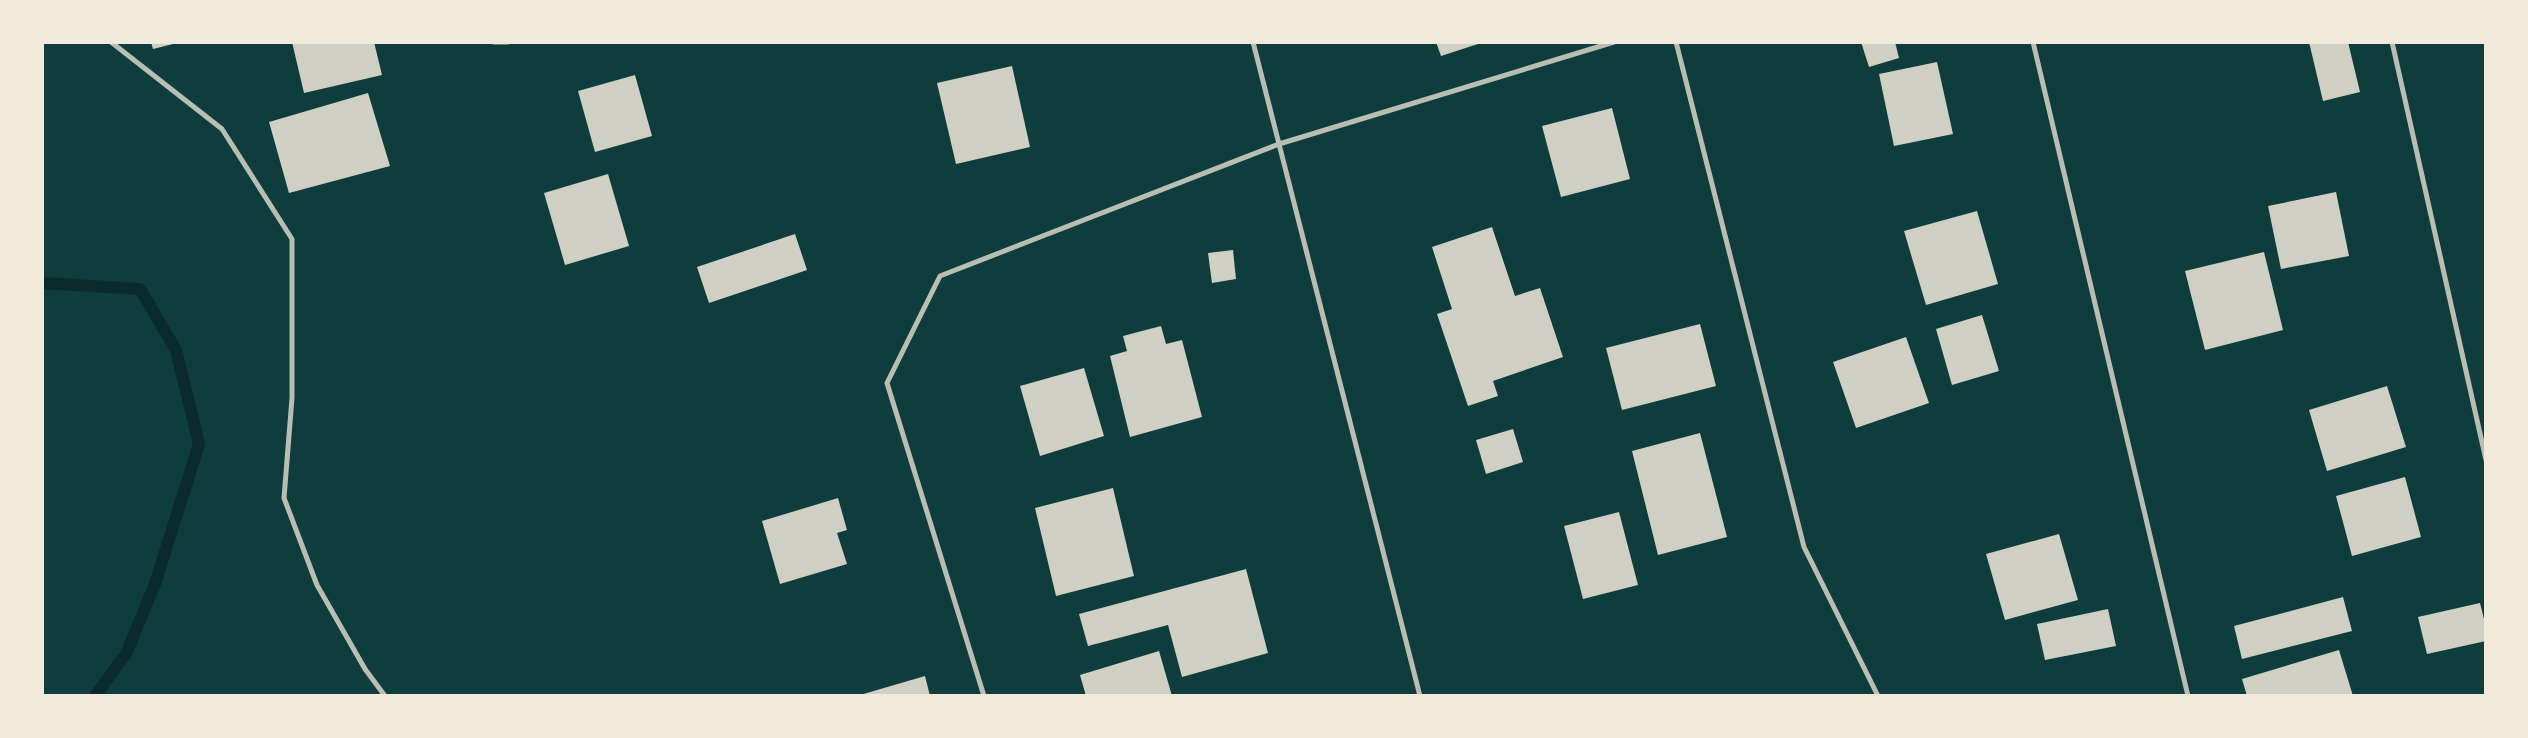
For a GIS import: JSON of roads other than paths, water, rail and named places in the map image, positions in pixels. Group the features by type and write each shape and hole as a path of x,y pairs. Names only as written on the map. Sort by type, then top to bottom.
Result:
{"street":[{"path":"111,42 222,129 292,239 292,398 284,498 317,585 365,669 385,696"},
{"path":"494,42 508,42"},
{"path":"1252,42 1420,696"},
{"path":"984,696 887,383 940,276 1279,144 1614,42"},
{"path":"1676,42 1804,547 1878,696"},
{"path":"2033,42 2188,696"},
{"path":"2392,42 2486,460"}],"waterway":[{"path":"42,283 140,289 176,350 199,444 155,584 126,654 95,696"}]}
